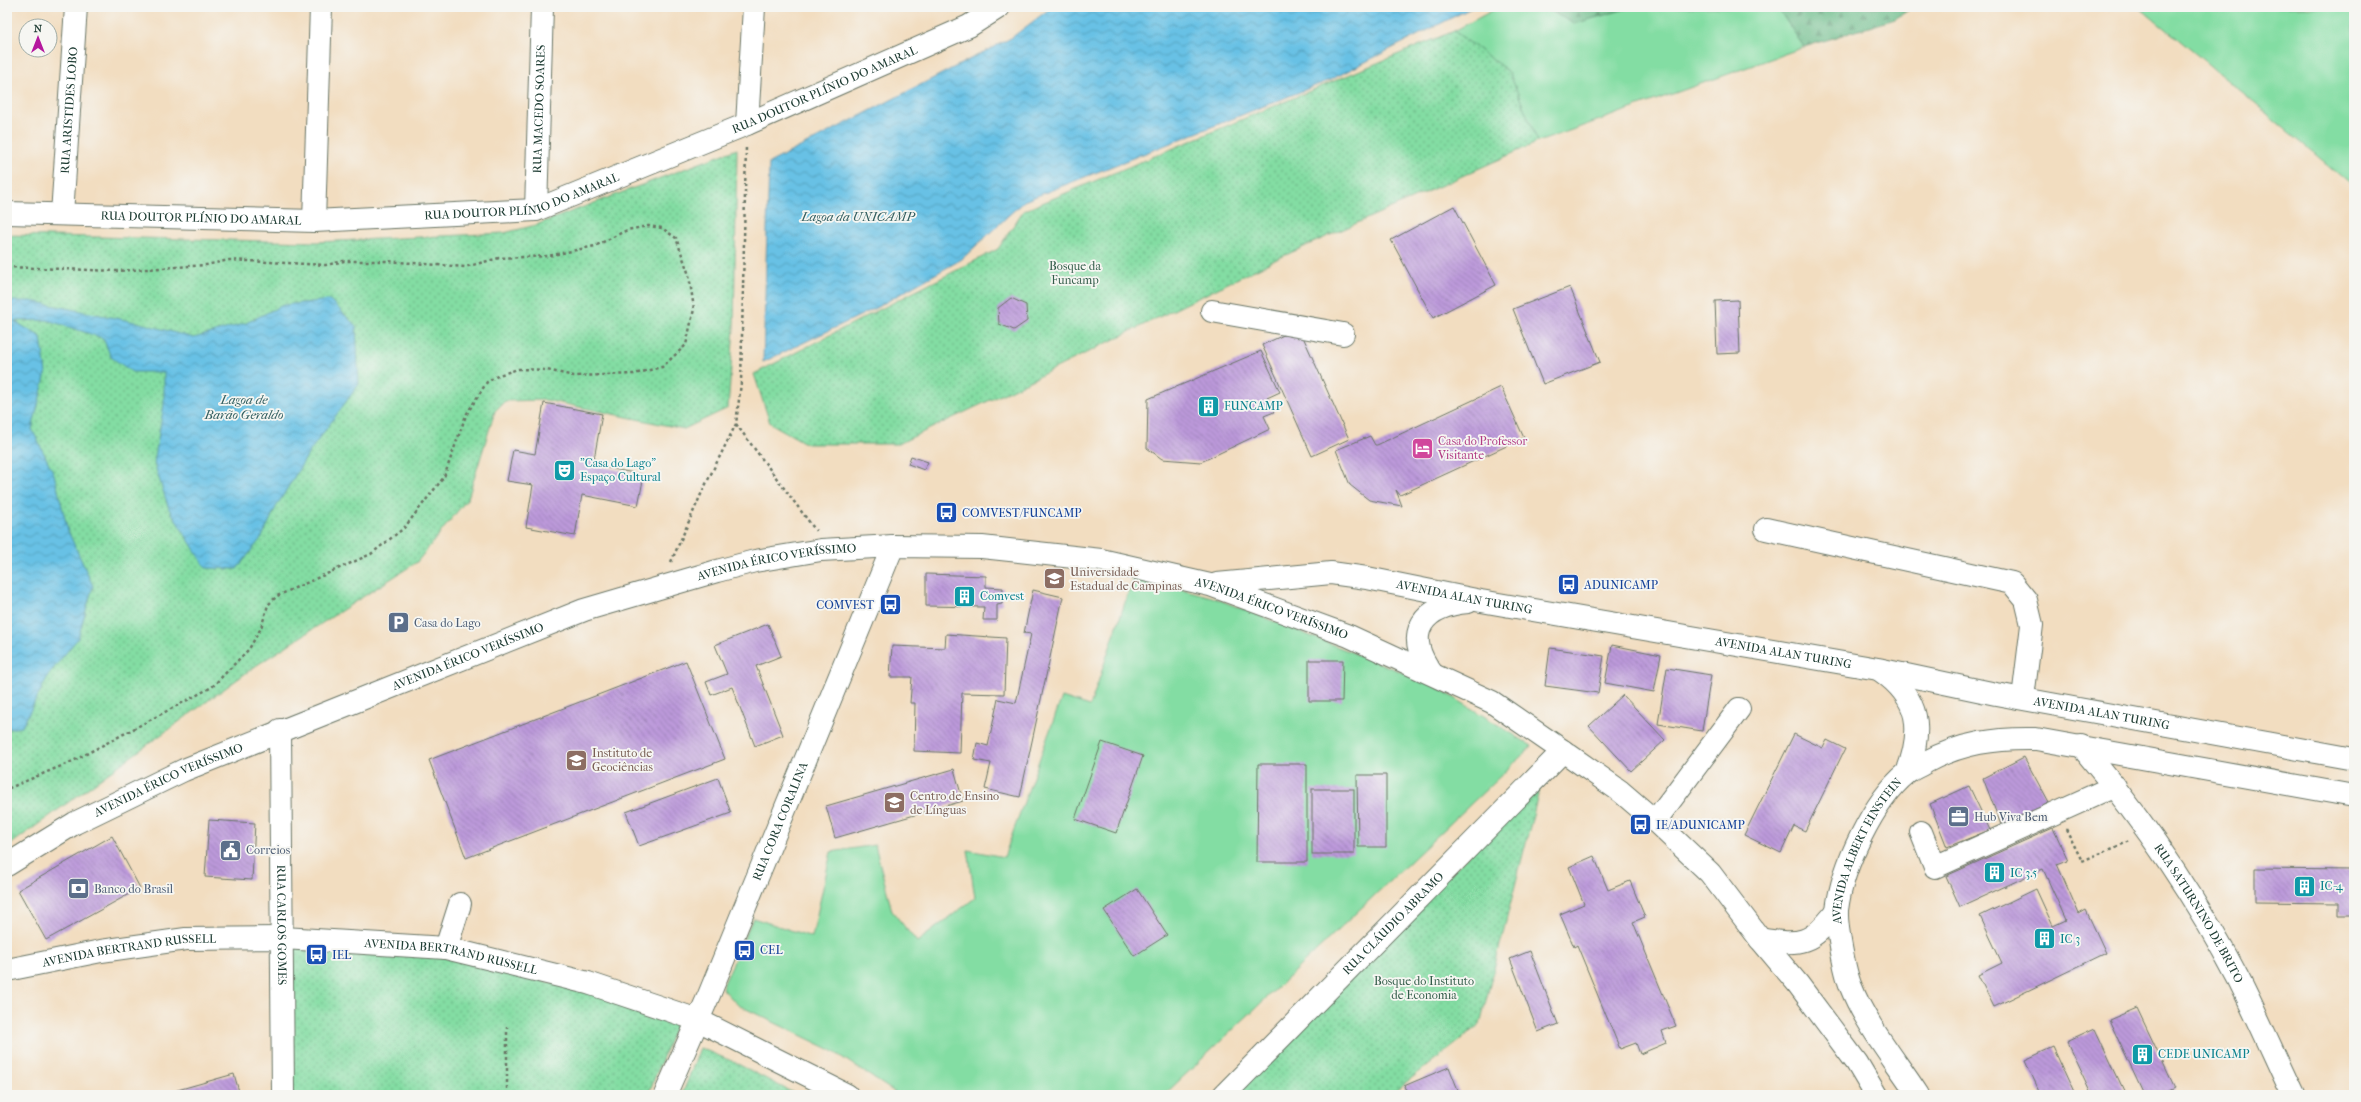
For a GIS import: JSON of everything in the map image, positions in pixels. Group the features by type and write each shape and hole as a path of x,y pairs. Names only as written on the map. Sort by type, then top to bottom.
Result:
{"street":[{"name":"RUA ARISTIDES LOBO","path":"62,214 76,7"},
{"path":"314,221 321,7"},
{"name":"RUA MACEDO SOARES","path":"536,210 542,7"},
{"path":"747,124 754,7"},
{"name":"RUA DOUTOR PLÍNIO DO AMARAL","path":"7,213 314,221 536,210 747,124 970,16 1000,7"},
{"path":"1212,311 1344,334"},
{"path":"1766,529 2012,583 2026,600 2032,625 2023,698"},
{"name":"AVENIDA ÉRICO VERÍSSIMO","path":"7,865 83,819 184,770 280,730 584,610 754,561 821,550 893,546 982,547 1101,560 1210,584 1349,636 1431,672 1492,702 1563,751"},
{"name":"RUA CORA CORALINA","path":"665,1095 698,1020 893,546"},
{"name":"AVENIDA ALAN TURING","path":"1210,584 1331,573 1481,601 1878,669 2023,698 2354,759"},
{"path":"1431,672 1422,660 1418,648 1418,632 1424,620 1436,610 1450,604 1481,601"},
{"path":"1878,669 1898,682 1915,713 1917,734 1916,750 1907,773"},
{"path":"1655,821 1739,709"},
{"name":"RUA CARLOS GOMES","path":"280,730 283,938 283,1095"},
{"name":"AVENIDA ALBERT EINSTEIN","path":"1918,1095 1888,1048 1865,1017 1851,987 1843,955 1837,911 1849,863 1858,839 1873,815 1907,773 1946,751 1979,742 2004,738 2036,739 2081,746"},
{"path":"2081,746 2354,796"},
{"name":"RUA SATURNINO DE BRITO","path":"2081,746 2115,786 2183,884 2238,979 2294,1095"},
{"path":"1563,751 1620,791 1655,821 1710,873 1760,939 1798,984 1857,1063 1876,1095"},
{"name":"RUA CLÁUDIO ABRAMO","path":"1224,1095 1563,751"},
{"path":"1921,832 1935,866 2115,786"},
{"path":"446,948 460,904"},
{"path":"1760,939 1788,944 1804,941 1821,931 1837,911"},
{"name":"AVENIDA BERTRAND RUSSELL","path":"7,970 101,951 186,939 283,938 446,948 588,983 698,1020 847,1095"},
{"path":"1857,1063 1860,1054 1868,1047 1878,1045 1888,1048"}],"path":[{"path":"659,588 702,492 736,424 741,383 747,124"},
{"path":"7,267 117,271 206,265 229,260 326,265 344,261 386,261 466,267 499,258 548,256 595,246 627,230 648,226 662,228 676,238 689,275 694,309 686,345 662,367 634,374 574,376 547,370 518,369 487,382 466,415 444,477 404,528 370,554 277,596 268,605 261,628 249,649 212,687 73,761 7,789"},
{"path":"736,424 820,537"},
{"path":"2058,812 2082,861 2149,834"},
{"path":"507,1027 507,1095"}],"green space":[{"path":"1499,7 1543,7 1574,23 1632,7 1777,7 1804,47 1538,142 1509,72 1454,31"},
{"path":"1543,7 1632,7 1574,24"},
{"path":"1777,7 1913,7 1895,19 1804,47"},
{"path":"2140,7 2354,7 2354,187"},
{"name":"Bosque da Funcamp","path":"1454,31 1509,72 1538,142 1279,258 898,444 807,444 770,423 754,374 998,249 1023,211"},
{"path":"737,149 734,328 728,408 684,429 546,400 505,401 495,411 468,498 417,562 257,665 7,847 7,235 316,242 504,233 536,225"},
{"path":"1134,576 1212,597 1432,684 1532,746 1164,1095 899,1095 831,1050 738,1005 722,988 753,918 812,937 831,852 875,845 892,911 917,942 975,898 968,850 1004,857 1062,697 1090,706"},
{"name":"Bosque do Instituto de Economia","path":"1541,783 1480,1024 1394,1092 1395,1095 1230,1095"},
{"path":"283,938 385,943 680,1014 648,1095 283,1095"},
{"path":"700,1048 734,1062 797,1095 682,1095"}],"water":[{"name":"Lagoa da UNICAMP","path":"1052,7 1473,7 1330,80 1024,201 962,259 872,310 763,362 769,163 1011,38"},
{"name":"Lagoa de Barão Geraldo","path":"330,300 356,326 359,384 310,451 276,507 262,537 237,569 206,568 169,509 154,463 164,404 164,372 132,372 111,357 103,338 47,320 14,321 41,337 46,373 32,429 54,474 68,531 93,586 78,638 49,674 22,727 7,729 7,301 31,301 140,323 194,338 246,323 283,305"}],"building":[{"path":"1454,206 1496,285 1433,318 1391,240"},
{"path":"1570,287 1600,362 1543,384 1513,309"},
{"path":"1011,298 1026,305 1027,321 1014,330 999,324 998,308"},
{"path":"1738,300 1740,353 1717,354 1715,301"},
{"path":"1299,328 1349,439 1312,456 1262,345"},
{"name":"FUNCAMP","path":"1261,351 1280,392 1267,398 1274,412 1264,416 1270,429 1201,462 1162,459 1147,448 1148,399"},
{"name":"Casa do Professor Visitante","path":"1501,387 1524,438 1400,495 1396,490 1402,506 1369,500 1350,485 1336,450 1370,436 1375,445 1377,445"},
{"name":"\"Casa do Lago\" Espaço Cultural","path":"544,403 602,414 593,465 644,475 638,506 582,495 575,536 526,527 533,485 507,481 513,450 535,454"},
{"path":"911,456 928,462 924,470 908,464"},
{"name":"Comvest","path":"926,574 986,576 986,587 1003,588 1002,604 997,605 997,620 983,620 984,607 926,606"},
{"path":"1033,590 1063,597 1020,797 985,789 991,763 974,760 977,743 988,746 998,699 1016,703 1031,634 1024,633"},
{"path":"768,624 781,656 756,666 783,735 755,746 732,687 711,695 706,682 727,674 715,645"},
{"path":"946,634 1006,638 1004,694 962,693 960,753 914,751 915,703 910,703 912,677 890,677 892,646 945,648"},
{"path":"1612,645 1661,655 1654,692 1605,683"},
{"path":"1550,648 1604,656 1598,693 1545,686"},
{"path":"1309,660 1343,660 1342,701 1309,701"},
{"name":"Instituto de Geociências","path":"686,661 725,759 466,858 429,760"},
{"path":"1667,668 1711,675 1702,731 1658,724"},
{"path":"1623,695 1665,740 1631,771 1589,726"},
{"path":"1794,734 1823,748 1827,740 1845,749 1805,831 1794,826 1781,853 1744,835"},
{"path":"1102,742 1143,756 1116,833 1075,819"},
{"path":"2024,757 2049,803 2001,825 1983,778"},
{"path":"1258,764 1307,764 1307,862 1257,862"},
{"name":"Centro de Ensino de Línguas","path":"954,769 963,801 835,838 826,806"},
{"path":"1357,775 1386,775 1386,847 1358,847"},
{"path":"718,778 731,813 639,846 626,812"},
{"name":"Hub Viva Bem","path":"1969,786 1990,830 1947,847 1930,804"},
{"path":"1312,789 1354,789 1354,854 1312,854"},
{"name":"Correios","path":"209,820 255,823 252,880 205,877"},
{"name":"IC 3","path":"2053,828 2068,860 2057,864 2079,914 2086,910 2106,953 1994,1007 1978,975 2002,963 1980,916 2036,889 2053,926 2066,920 2043,869 1960,907 1946,876"},
{"name":"Banco do Brasil","path":"112,836 140,888 46,940 18,890"},
{"path":"1594,856 1608,890 1630,881 1645,917 1633,922 1676,1026 1662,1031 1666,1043 1640,1054 1636,1043 1620,1049 1577,945 1574,947 1560,914 1584,904 1569,867"},
{"name":"IC-4","path":"2255,869 2354,870 2354,915 2339,915 2339,903 2255,902"},
{"path":"1137,889 1167,935 1134,956 1104,910"},
{"path":"1530,951 1558,1024 1538,1032 1510,959"},
{"name":"CEDE UNICAMP","path":"2137,1008 2175,1088 2161,1095 2144,1095 2109,1020"},
{"path":"2095,1029 2126,1095 2092,1095 2067,1042"},
{"path":"2053,1047 2075,1095 2041,1095 2025,1060"},
{"path":"1449,1067 1460,1095 1408,1095 1404,1086"},
{"path":"234,1074 240,1095 160,1095"}],"place":[{"name":"FUNCAMP","path":"1209,406"},
{"name":"Casa do Professor Visitante","path":"1422,448"},
{"name":"\"Casa do Lago\" Espaço Cultural","path":"564,470"},
{"name":"COMVEST/FUNCAMP","path":"946,513"},
{"name":"Universidade Estadual de Campinas","path":"1054,579"},
{"name":"ADUNICAMP","path":"1569,585"},
{"name":"Comvest","path":"964,596"},
{"name":"COMVEST","path":"890,605"},
{"name":"Casa do Lago","path":"399,623"},
{"name":"Instituto de Geociências","path":"577,760"},
{"name":"Centro de Ensino de Línguas","path":"895,803"},
{"name":"Hub Viva Bem","path":"1959,817"},
{"name":"IE/ADUNICAMP","path":"1641,825"},
{"name":"Correios","path":"230,850"},
{"name":"IC 3.5","path":"1994,873"},
{"name":"IC-4","path":"2304,886"},
{"name":"Banco do Brasil","path":"79,889"},
{"name":"IC 3","path":"2045,939"},
{"name":"CEL","path":"745,950"},
{"name":"IEL","path":"316,955"},
{"name":"CEDE UNICAMP","path":"2142,1054"}]}
